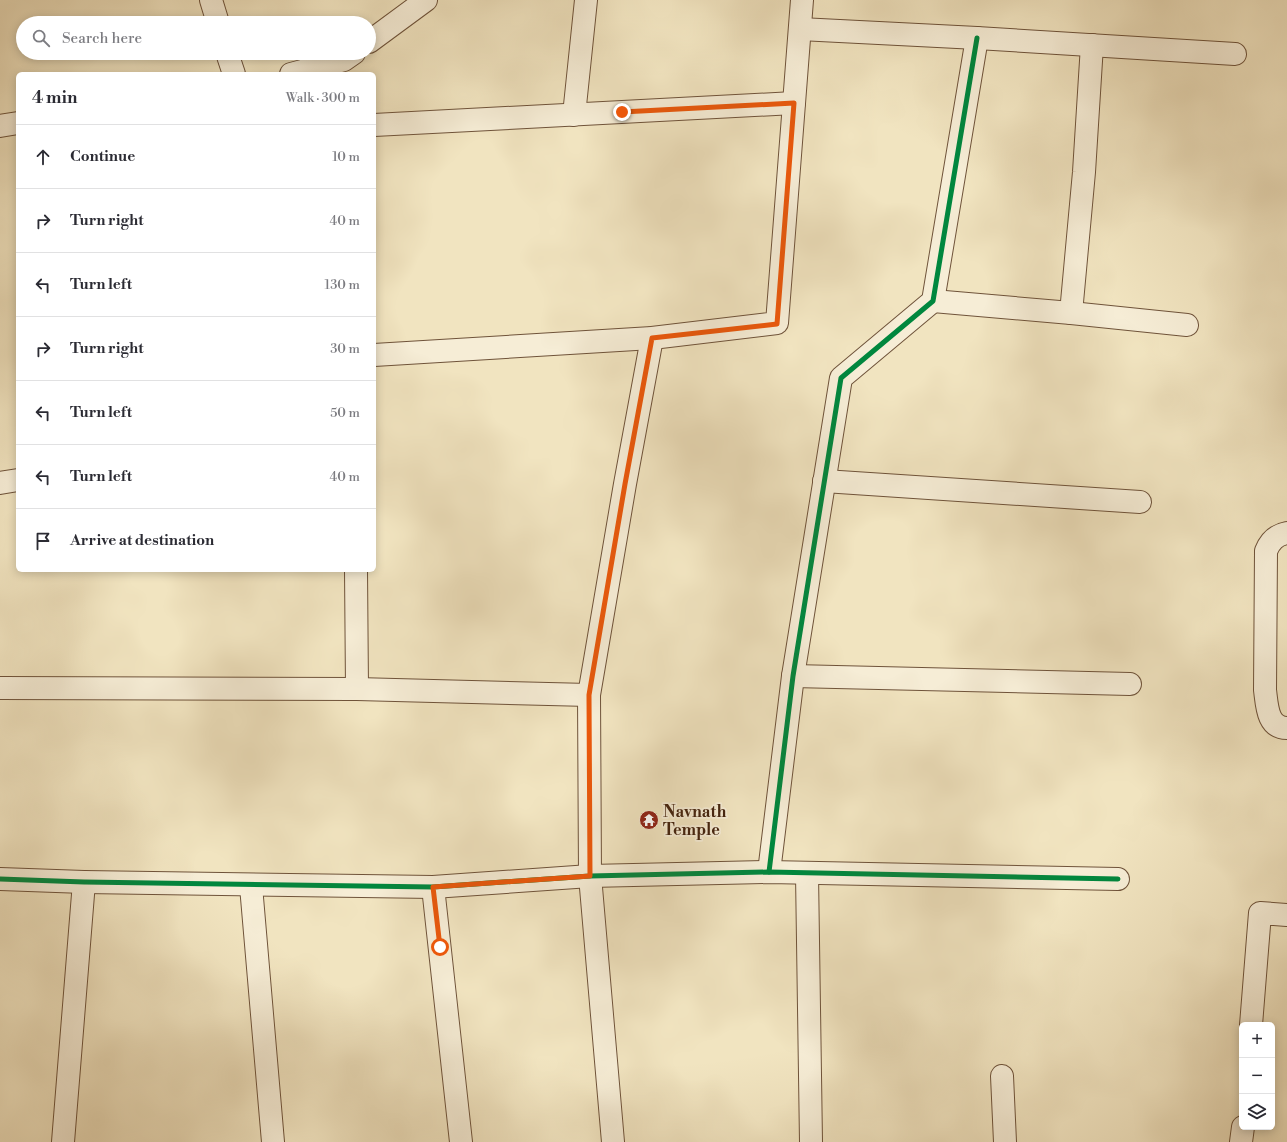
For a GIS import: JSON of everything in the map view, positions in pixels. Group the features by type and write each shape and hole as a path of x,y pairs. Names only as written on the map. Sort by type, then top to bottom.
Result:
{"street":[{"path":"211,0 216,16"},
{"path":"376,37 426,0"},
{"path":"574,115 586,0"},
{"path":"376,355 652,338 777,324 802,0"},
{"path":"800,29 1235,54"},
{"path":"769,872 793,676 841,378 933,301 977,38"},
{"path":"1071,313 1084,172 1092,45"},
{"path":"229,60 233,72"},
{"path":"300,72 348,62"},
{"path":"376,125 794,103"},
{"path":"0,126 16,123"},
{"path":"933,301 1187,325"},
{"path":"613,1142 590,876 589,695 623,492 652,338"},
{"path":"0,483 16,480"},
{"path":"824,481 1140,502"},
{"path":"1287,533 1280,534 1270,542 1266,551 1265,682 1267,708 1270,720 1282,728 1287,728"},
{"path":"356,572 357,689"},
{"path":"793,676 1130,684"},
{"path":"0,688 357,689 589,695"},
{"path":"0,879 251,886 433,887 590,876 769,872 807,874 1118,879"},
{"path":"807,874 811,1142"},
{"path":"64,1142 84,882"},
{"path":"251,886 273,1142"},
{"path":"433,887 461,1142"},
{"path":"1251,1022 1260,913 1287,915"},
{"path":"1002,1076 1005,1142"},
{"path":"1242,1142 1243,1130"}],"cycle path":[{"path":"769,872 793,676 841,378 933,301 977,38"},
{"path":"0,879 84,882 433,887 590,876 769,872 1118,879"}],"place":[{"name":"Navnath Temple","path":"649,820"}],"route":[{"path":"440,947 433,887 590,876 589,695 625,484 652,338 777,324 794,103 622,112"}]}
